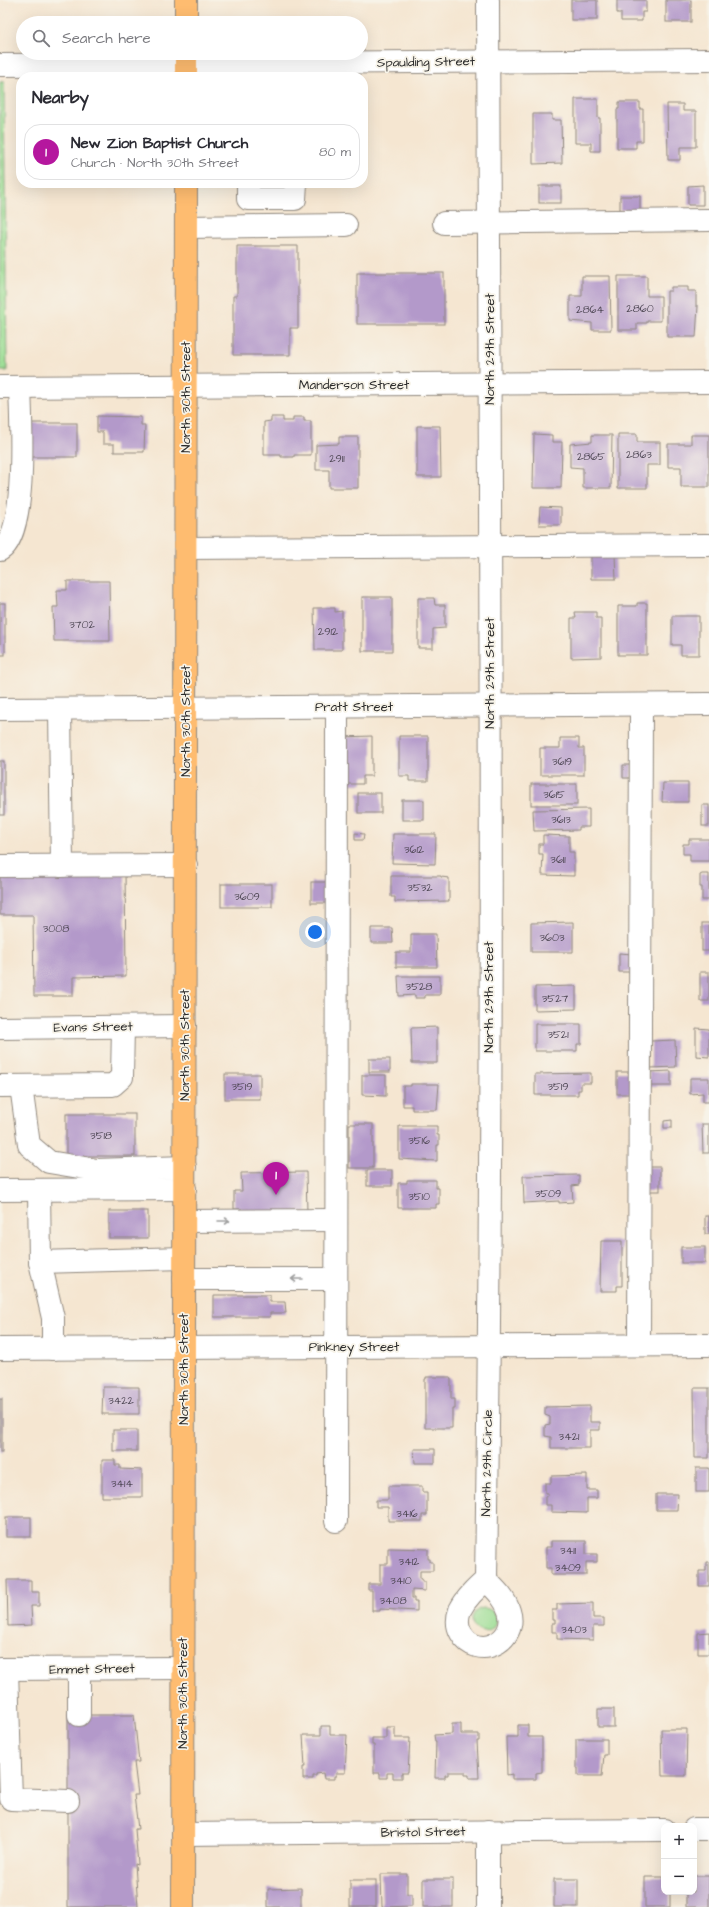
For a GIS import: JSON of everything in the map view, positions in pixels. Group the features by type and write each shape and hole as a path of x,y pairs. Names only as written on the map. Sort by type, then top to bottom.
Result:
{"main road":[{"path":"186,0 186,16"},
{"name":"North 30th Street","path":"183,1907 186,188"}],"street":[{"name":"North 29th Street","path":"488,0 490,222 489,1347"},
{"name":"Spaulding Street","path":"0,65 186,65 303,70 489,61 709,60"},
{"path":"248,188 248,199 295,199 296,188"},
{"path":"444,223 709,220"},
{"path":"186,227 346,224"},
{"name":"Manderson Street","path":"10,387 709,382"},
{"path":"0,550 12,535 21,487 10,387"},
{"path":"186,548 709,545"},
{"name":"Pratt Street","path":"0,709 709,704"},
{"path":"639,1345 641,705"},
{"path":"336,1521 337,707"},
{"path":"60,709 62,866"},
{"path":"0,866 186,865"},
{"name":"Evans Street","path":"0,1028 185,1026"},
{"path":"123,1027 122,1076 113,1085 10,1086 29,1145 49,1162 97,1170 185,1167"},
{"path":"0,1190 185,1189"},
{"path":"39,1190 40,1262 53,1318 53,1349"},
{"path":"185,1221 336,1220"},
{"path":"40,1262 184,1268 336,1279"},
{"name":"Pinkney Street","path":"0,1349 709,1345"},
{"name":"North 29th Circle","path":"486,1580 489,1347"},
{"name":"Emmet Street","path":"4,1669 183,1668"},
{"path":"4,1669 11,1799 68,1801"},
{"path":"79,1669 79,1715"},
{"path":"697,1829 709,1829"},
{"name":"Bristol Street","path":"183,1834 661,1830"},
{"path":"488,1831 488,1907"}],"green space":[{"path":"0,82 4,82 7,371 0,371"},
{"path":"484,1608 493,1611 496,1620 493,1629 484,1632 475,1629 472,1620 475,1611"}],"building":[{"path":"571,0 597,0 597,20 571,20"},
{"path":"617,0 646,0 646,12 642,12 642,21 621,21 621,13 617,13"},
{"path":"666,0 691,0 691,22 666,22"},
{"path":"575,99 598,99 598,118 600,118 600,151 591,151 591,143 575,143"},
{"path":"619,102 640,102 640,109 643,109 643,141 636,141 636,148 617,148 617,109 619,109"},
{"path":"667,104 683,104 683,111 696,111 696,147 680,147 680,160 668,160"},
{"path":"533,114 552,114 552,120 561,120 562,163 533,164"},
{"path":"703,185 703,205 688,205 688,186"},
{"path":"539,186 561,186 561,203 539,203"},
{"path":"620,196 640,196 640,210 620,210"},
{"path":"237,246 298,246 298,328 290,328 290,355 233,355 233,296 237,296"},
{"path":"357,273 444,273 444,324 357,324"},
{"path":"582,276 610,276 611,330 592,330 592,323 570,321 570,296 582,296"},
{"path":"618,276 647,276 647,296 661,296 661,321 637,323 637,330 618,330"},
{"path":"671,287 688,287 688,291 696,291 696,306 698,306 696,337 667,337 667,291 671,291"},
{"path":"97,416 141,417 141,425 145,425 144,452 114,452 114,444 103,444 103,432 97,432"},
{"path":"271,417 283,417 283,421 293,421 293,417 304,417 304,421 311,421 311,455 281,457 281,455 264,455 264,422 271,421"},
{"path":"28,423 77,423 77,457 28,457"},
{"path":"417,426 440,426 441,477 417,477"},
{"path":"534,434 552,435 552,442 562,442 561,488 533,488"},
{"path":"618,434 637,434 637,442 660,442 660,465 647,465 647,488 618,488"},
{"path":"592,435 612,435 611,488 583,488 583,468 570,467 570,444 592,442"},
{"path":"691,435 709,435 709,487 681,487 681,467 668,467 668,444 691,444"},
{"path":"339,437 358,437 358,488 329,488 329,470 316,470 316,445 339,444"},
{"path":"540,507 561,508 561,525 539,525"},
{"path":"615,555 616,579 591,579 591,556"},
{"path":"67,581 109,581 110,641 54,641 53,607 58,607 57,590 67,590"},
{"path":"362,597 392,597 392,651 362,651"},
{"path":"418,598 434,598 435,605 445,605 445,628 433,629 433,648 418,648"},
{"path":"0,603 5,603 5,655 0,655"},
{"path":"637,603 647,603 647,655 618,655 618,606 637,606"},
{"path":"314,608 335,608 335,612 342,611 342,650 315,650"},
{"path":"575,612 596,612 596,618 601,618 601,657 571,658 571,618 576,618"},
{"path":"672,616 699,616 699,655 681,655 681,645 672,645"},
{"path":"372,736 372,776 363,776 363,784 343,784 342,737"},
{"path":"399,736 428,736 428,781 409,781 409,776 399,776"},
{"path":"560,738 579,738 579,748 584,748 584,775 540,775 540,748 560,748"},
{"path":"0,761 4,761 4,815 0,815"},
{"path":"623,765 632,765 631,778 623,778"},
{"path":"663,783 688,783 688,802 662,802"},
{"path":"531,784 577,784 577,805 531,805"},
{"path":"358,793 381,793 381,813 358,813"},
{"path":"402,800 424,800 424,820 402,820"},
{"path":"702,805 709,805 709,826 702,826"},
{"path":"589,809 589,827 579,827 579,830 534,831 533,810"},
{"path":"355,833 364,834 363,840 355,840"},
{"path":"393,834 436,834 435,864 392,863"},
{"path":"543,835 569,836 569,852 574,852 574,876 542,875 543,854 539,854 539,844 543,844"},
{"path":"689,839 709,839 709,861 690,861 690,854 683,854 683,844 689,844"},
{"path":"125,870 126,976 73,977 73,996 34,996 33,915 0,915 0,871"},
{"path":"709,874 709,900 702,900 700,875"},
{"path":"391,876 441,876 449,878 449,901 395,902 395,897 391,897"},
{"path":"311,882 330,882 330,903 311,903"},
{"path":"221,884 272,884 272,907 221,907"},
{"path":"573,922 573,952 531,952 531,923"},
{"path":"702,923 709,923 709,951 702,951"},
{"path":"371,928 392,928 393,943 371,943"},
{"path":"411,934 436,934 437,967 396,967 396,952 411,952"},
{"path":"619,953 632,954 632,972 619,972"},
{"path":"700,972 709,972 709,1001 700,1001"},
{"path":"398,976 440,976 440,995 425,995 425,998 415,998 415,995 399,996"},
{"path":"576,986 576,1009 535,1010 535,987"},
{"path":"535,1024 581,1024 581,1044 577,1044 577,1051 535,1051"},
{"path":"437,1027 437,1063 412,1063 411,1028"},
{"path":"696,1028 709,1029 709,1057 696,1056"},
{"path":"675,1040 676,1067 651,1068 651,1041"},
{"path":"369,1059 390,1059 390,1072 369,1072"},
{"path":"671,1071 671,1086 649,1086 649,1072"},
{"path":"617,1072 632,1072 632,1094 617,1094"},
{"path":"591,1073 591,1083 581,1083 581,1090 578,1090 578,1095 535,1095 535,1074"},
{"path":"225,1074 260,1074 260,1099 225,1099"},
{"path":"362,1075 386,1075 386,1096 362,1095"},
{"path":"690,1078 709,1078 709,1102 703,1102 703,1093 690,1094"},
{"path":"411,1084 439,1084 437,1110 412,1110 412,1106 403,1106 403,1086 411,1086"},
{"path":"66,1114 135,1114 135,1156 66,1156"},
{"path":"672,1120 672,1128 664,1128 664,1121"},
{"path":"349,1124 373,1124 373,1168 349,1168"},
{"path":"702,1124 709,1124 709,1153 703,1153"},
{"path":"399,1126 437,1126 439,1145 437,1145 437,1161 399,1159"},
{"path":"645,1167 660,1167 660,1191 645,1191"},
{"path":"367,1170 392,1170 392,1186 367,1186"},
{"path":"306,1172 307,1212 242,1213 242,1209 234,1209 234,1191 242,1191 241,1173"},
{"path":"579,1175 579,1185 572,1186 573,1202 559,1203 559,1201 524,1203 523,1176"},
{"path":"407,1180 436,1180 436,1188 439,1188 439,1204 436,1204 436,1208 398,1208 398,1183 407,1183"},
{"path":"109,1211 148,1211 148,1238 109,1238"},
{"path":"705,1216 709,1216 709,1234 705,1234"},
{"path":"601,1241 622,1241 622,1286 617,1286 617,1291 600,1291"},
{"path":"681,1247 705,1247 705,1263 681,1263"},
{"path":"214,1295 270,1295 270,1302 285,1302 286,1313 270,1313 270,1317 214,1317"},
{"path":"426,1377 450,1377 451,1399 455,1399 455,1409 452,1409 452,1428 425,1428"},
{"path":"103,1387 139,1387 139,1414 102,1414"},
{"path":"694,1388 709,1388 709,1458 695,1458"},
{"path":"0,1399 2,1399 2,1452 0,1452"},
{"path":"590,1406 590,1422 600,1422 600,1430 590,1430 590,1448 551,1448 551,1437 545,1436 545,1425 550,1424 550,1417 545,1415 545,1407"},
{"path":"113,1430 137,1430 137,1451 113,1451"},
{"path":"414,1449 435,1449 435,1463 415,1463"},
{"path":"102,1460 115,1460 115,1465 120,1465 120,1469 142,1470 142,1497 102,1497"},
{"path":"696,1468 709,1468 709,1492 696,1492"},
{"path":"587,1475 587,1490 597,1490 597,1498 587,1498 587,1513 551,1512 551,1505 545,1505 545,1496 548,1496 548,1493 545,1493 545,1483 551,1483 551,1476"},
{"path":"388,1486 422,1486 422,1492 427,1492 427,1515 422,1515 422,1521 388,1521 388,1507 376,1507 376,1500 388,1500"},
{"path":"656,1494 678,1494 677,1510 656,1510"},
{"path":"6,1517 31,1517 31,1537 6,1537"},
{"path":"551,1541 586,1541 586,1554 597,1554 597,1562 586,1562 586,1575 551,1575 551,1568 546,1568 546,1547 551,1547"},
{"path":"388,1548 428,1549 428,1559 430,1559 430,1562 433,1562 433,1571 420,1571 420,1579 422,1579 422,1582 425,1582 425,1591 412,1590 412,1598 414,1598 414,1602 417,1602 417,1611 380,1609 380,1611 372,1611 372,1590 368,1590 368,1584 380,1584 380,1564 388,1564"},
{"path":"706,1562 709,1562 709,1586 699,1586 699,1571 706,1571"},
{"path":"7,1580 31,1580 31,1592 39,1592 39,1606 31,1606 32,1625 8,1626"},
{"path":"593,1603 593,1618 604,1618 604,1626 593,1626 593,1640 557,1639 557,1632 552,1632 552,1623 555,1623 555,1620 552,1620 552,1610 557,1610 557,1604"},
{"path":"709,1632 709,1654 698,1654 698,1633"},
{"path":"598,1709 614,1709 614,1727 598,1727"},
{"path":"68,1715 134,1715 139,1762 134,1762 138,1795 134,1795 138,1829 135,1829 138,1865 135,1864 138,1907 68,1907"},
{"path":"452,1724 461,1724 461,1734 479,1734 479,1741 477,1741 479,1778 469,1778 469,1775 465,1775 465,1772 448,1772 448,1775 445,1775 445,1778 435,1778 436,1741 434,1735 452,1734"},
{"path":"518,1725 528,1725 528,1737 542,1737 542,1772 536,1773 536,1779 512,1779 512,1774 507,1775 506,1737 518,1737"},
{"path":"321,1726 330,1726 330,1735 347,1735 345,1773 336,1773 334,1779 324,1779 323,1773 316,1774 316,1776 313,1776 313,1779 303,1779 303,1767 305,1767 303,1735 321,1735"},
{"path":"386,1727 395,1727 395,1738 410,1738 408,1773 402,1773 402,1778 393,1778 393,1773 387,1773 387,1778 380,1778 380,1773 374,1773 374,1745 372,1745 372,1738 386,1738"},
{"path":"661,1729 687,1729 686,1776 662,1776"},
{"path":"576,1739 607,1739 607,1755 604,1755 602,1776 578,1776 578,1768 576,1768"},
{"path":"381,1874 407,1874 407,1894 412,1894 412,1906 382,1907"},
{"path":"697,1876 709,1876 709,1907 686,1907 686,1895 697,1895"},
{"path":"645,1877 661,1877 661,1895 670,1895 670,1907 645,1907"},
{"path":"423,1879 453,1879 453,1907 423,1907"},
{"path":"554,1879 578,1879 578,1907 554,1907"},
{"path":"350,1880 376,1880 376,1907 350,1907"},
{"path":"301,1888 301,1907 268,1907 268,1889"}],"place":[{"name":"New Zion Baptist Church","path":"276,1195"}]}
